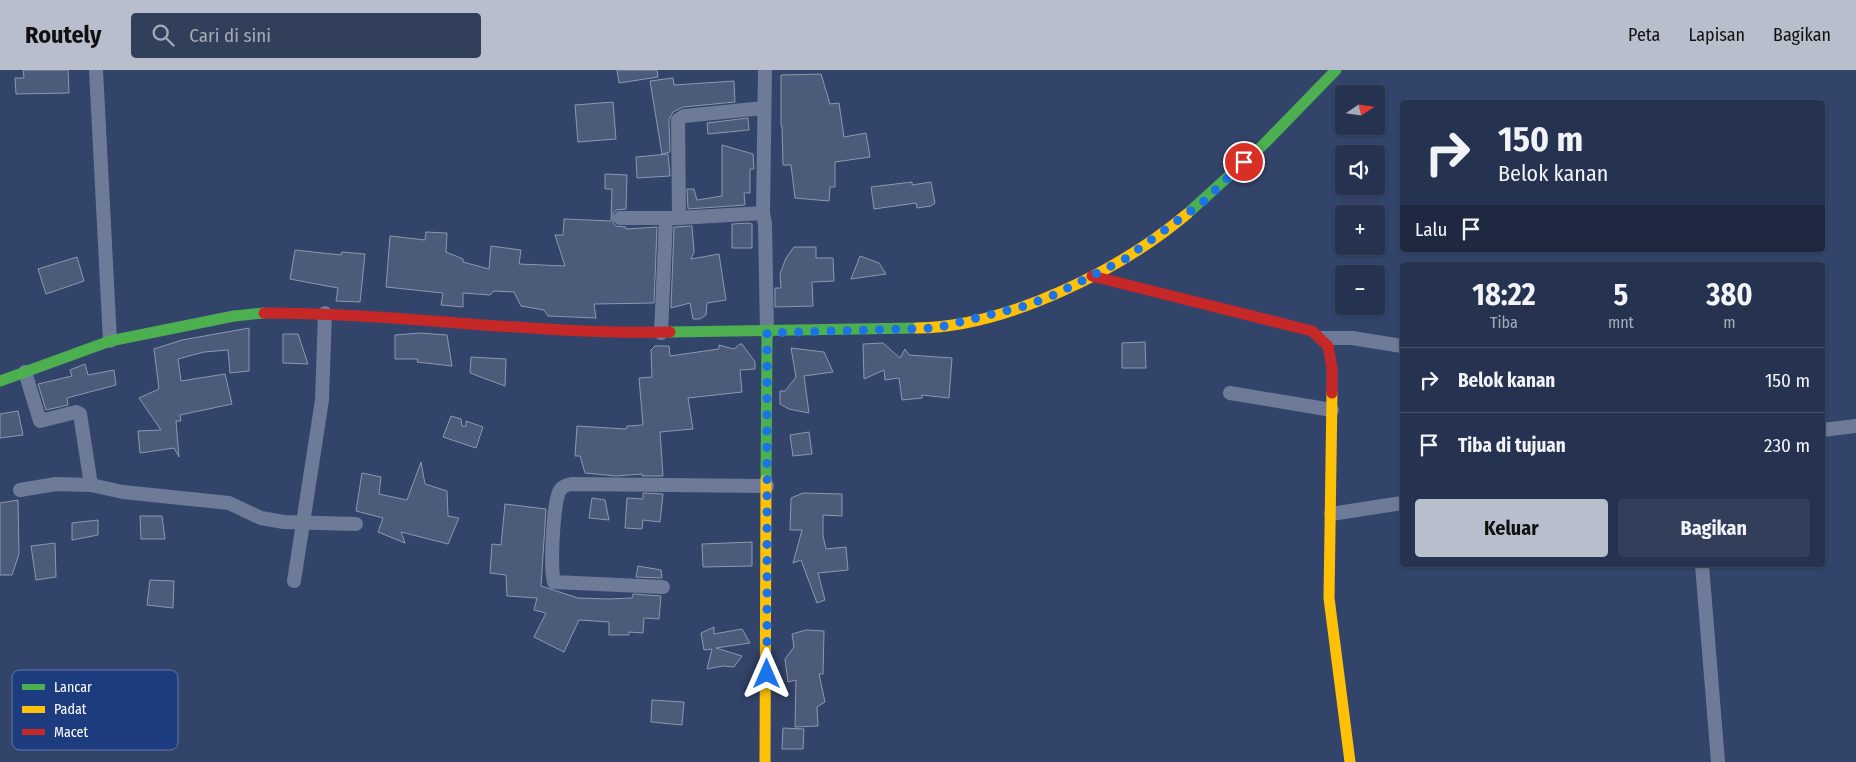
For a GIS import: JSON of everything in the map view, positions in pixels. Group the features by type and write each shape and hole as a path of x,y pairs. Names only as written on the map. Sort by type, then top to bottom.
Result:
{"main road":[{"path":"0,381 110,342 234,316 284,312 325,313 540,329 661,333 767,333 936,328 1025,306 1054,295 1133,254 1203,202 1336,70"},
{"path":"1092,276 1312,331 1322,338 1331,353 1329,598 1350,762"},
{"path":"766,762 767,333"}],"street":[{"path":"96,70 110,342"},
{"path":"765,70 763,213 766,224 767,333"},
{"path":"661,333 673,218 678,120 684,116 764,108"},
{"path":"620,218 673,218 763,213"},
{"path":"294,581 322,400 325,313"},
{"path":"1322,338 1352,338 1400,346"},
{"path":"25,372 40,421 76,412 80,414 91,485"},
{"path":"1230,392 1332,410"},
{"path":"1825,430 1856,426"},
{"path":"20,490 56,484 91,485 123,492 229,503 261,518 284,522 356,524"},
{"path":"664,587 554,582 552,540 558,494 563,487 571,484 767,486"},
{"path":"1330,514 1400,502"},
{"path":"1702,567 1718,762"}],"building":[{"path":"23,70 68,70 69,93 16,94 15,78 24,78"},
{"path":"617,70 657,70 658,77 619,83"},
{"path":"821,74 830,104 839,103 844,137 866,133 870,157 835,162 835,187 830,187 829,201 795,198 791,165 783,165 781,75"},
{"path":"673,78 674,85 734,81 735,102 683,107 673,112 669,120 670,152 662,154 650,81"},
{"path":"613,102 616,139 578,142 575,105"},
{"path":"748,118 749,130 708,134 707,123"},
{"path":"722,145 753,154 754,169 750,169 750,193 744,193 745,205 688,209 687,189 694,189 697,200 722,196"},
{"path":"668,154 670,176 637,178 636,157"},
{"path":"605,174 627,175 626,209 616,210 613,213 613,223 616,226 626,227 626,229 657,227 654,303 594,304 596,318 548,316 544,310 521,306 514,292 494,291 490,295 463,293 463,307 441,305 443,293 386,287 390,236 425,240 426,232 447,233 446,252 463,259 463,262 489,269 491,246 521,250 519,264 565,266 555,235 563,235 564,219 611,221 612,189 605,189"},
{"path":"912,182 912,185 931,182 935,203 931,206 917,208 916,203 874,209 871,187"},
{"path":"732,224 752,224 752,248 732,248"},
{"path":"692,226 694,252 691,259 719,254 726,300 707,303 706,315 700,319 693,319 690,303 671,308 674,227"},
{"path":"794,247 816,247 816,258 833,258 834,281 812,282 813,306 775,307 775,288 781,288 780,274 786,258"},
{"path":"295,250 341,255 342,252 365,254 360,302 336,301 338,288 290,279"},
{"path":"860,256 879,263 886,274 851,279"},
{"path":"77,257 84,281 46,294 38,269"},
{"path":"249,328 249,371 230,373 228,350 204,352 178,359 181,381 225,374 232,404 180,415 181,421 176,421 179,457 174,448 140,453 138,431 161,430 139,398 159,389 154,349 182,340"},
{"path":"420,333 447,335 452,366 417,362 418,359 395,359 395,335"},
{"path":"283,334 298,334 308,364 283,363"},
{"path":"1145,342 1146,368 1122,368 1122,343"},
{"path":"883,343 900,358 905,349 909,355 952,358 949,398 922,395 922,398 902,400 899,378 885,380 884,370 864,379 863,344"},
{"path":"742,344 755,362 755,369 740,370 742,392 688,398 693,429 660,432 663,476 642,476 642,474 616,476 585,473 580,456 575,456 577,426 626,429 627,426 643,425 639,378 652,377 651,350 655,346 669,346 670,356 719,349 719,345 734,349"},
{"path":"791,348 824,352 833,372 804,376 809,413 789,409 780,404 780,391 785,391 796,377"},
{"path":"471,357 506,359 505,386 470,373"},
{"path":"85,364 88,375 114,370 116,385 67,398 68,405 46,410 38,384 72,376 70,370"},
{"path":"18,411 23,435 0,438 0,414"},
{"path":"451,416 461,419 462,426 466,426 466,421 483,427 476,448 443,437"},
{"path":"809,432 812,454 793,456 790,435"},
{"path":"421,462 425,484 447,491 448,516 459,518 448,544 401,532 405,543 378,532 383,518 356,511 362,473 381,477 379,494 407,500"},
{"path":"643,493 663,494 660,522 643,520 642,529 625,528 627,498 643,499"},
{"path":"803,493 842,494 842,516 823,515 823,536 826,549 846,547 848,570 818,573 825,600 817,603 801,560 793,563 802,530 790,530 791,498"},
{"path":"592,498 605,500 609,520 589,518"},
{"path":"18,500 19,554 12,575 0,575 0,503"},
{"path":"505,504 546,509 541,586 578,598 632,598 633,594 661,596 659,619 644,618 643,633 629,632 629,635 609,635 609,622 579,620 564,652 534,637 546,613 534,610 537,598 507,596 506,575 490,573 492,544 501,545"},
{"path":"140,516 162,516 165,539 141,539"},
{"path":"98,520 98,535 72,540 72,523"},
{"path":"752,542 752,566 703,567 702,544"},
{"path":"55,543 56,577 36,580 31,546"},
{"path":"638,566 661,570 662,578 636,577"},
{"path":"150,580 174,581 173,608 147,605"},
{"path":"714,627 714,634 742,629 750,643 716,648 742,656 734,667 723,666 707,669 712,649 704,650 701,633"},
{"path":"806,630 824,631 823,674 819,674 825,702 817,707 818,726 795,727 796,680 788,682 785,659 794,647 792,634"},
{"path":"652,700 684,702 682,725 651,722"},
{"path":"783,728 804,729 803,749 782,749"}],"traffic: fast":[{"path":"1187,214 1263,145 1336,70"},
{"path":"0,381 110,341 234,316 264,313"},
{"path":"670,332 917,328"},
{"path":"766,480 767,333"}],"traffic: slow":[{"path":"917,328 951,325 987,318 1024,307 1060,292 1129,256 1187,214"},
{"path":"1332,393 1329,598 1350,762"},
{"path":"765,762 766,480"}],"traffic: jam":[{"path":"1092,276 1312,331 1328,346 1332,368 1332,393"},
{"path":"264,313 366,316 569,330 670,332"}],"route":[{"path":"767,674 767,333 936,328 1025,306 1054,295 1125,259 1157,238 1203,202 1244,162"}]}
